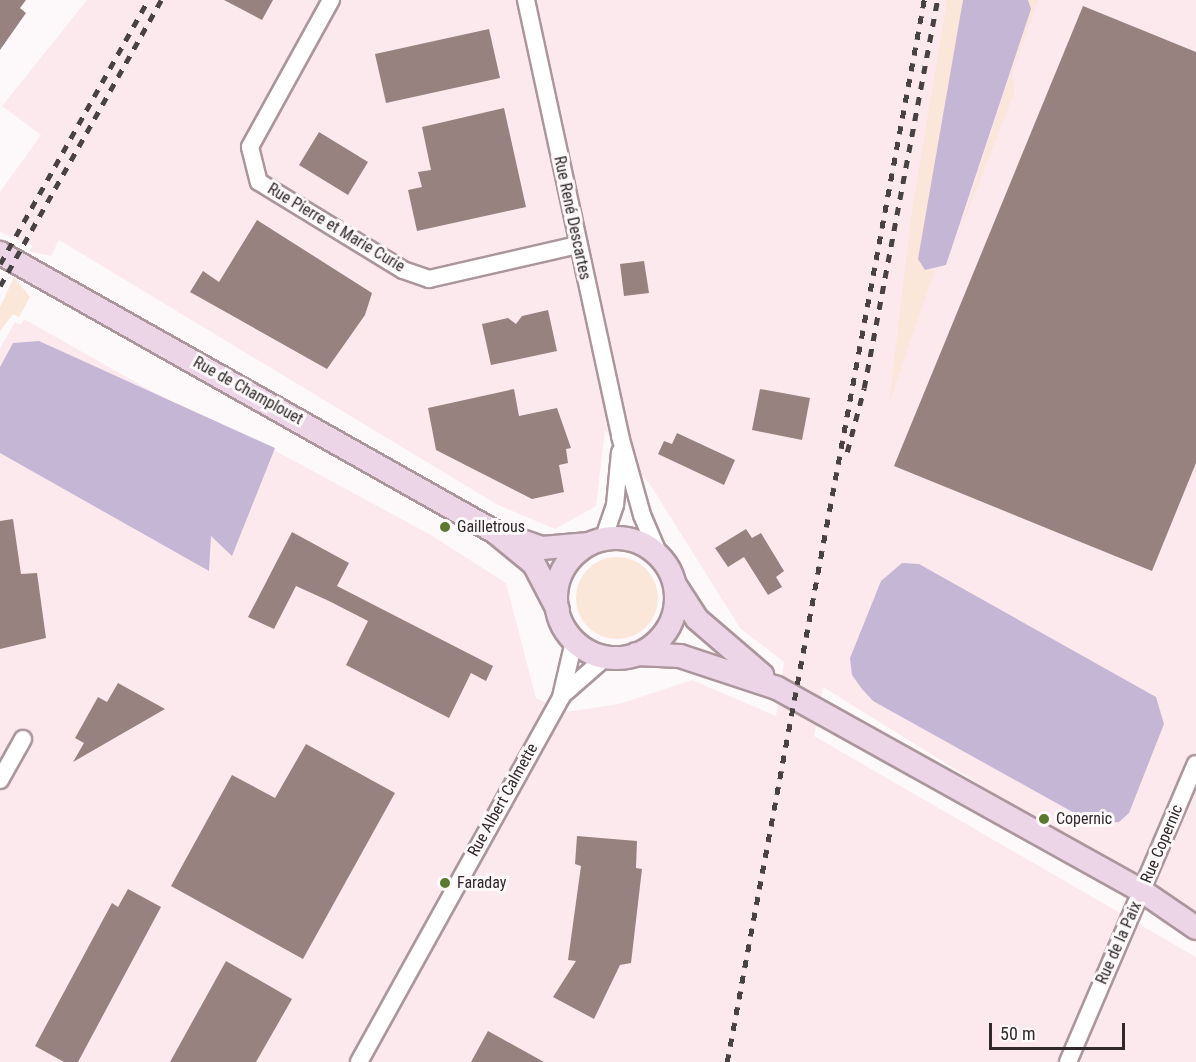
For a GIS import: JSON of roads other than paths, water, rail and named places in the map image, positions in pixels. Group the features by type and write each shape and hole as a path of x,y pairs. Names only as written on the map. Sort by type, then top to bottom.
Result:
{"street":[{"name":"Rue Pierre et Marie Curie","path":"331,0 250,147 259,182 402,270 429,279 578,245"},
{"name":"Rue René Descartes","path":"526,0 620,436 660,557"},
{"name":"Rue de Champlouet","path":"0,253 495,532 534,564 558,610"},
{"name":"Rue René Descartes","path":"599,541 617,494 620,436"},
{"name":"Rue de Champlouet","path":"495,532 542,548 599,541"},
{"path":"777,688 698,619 660,557 632,540 599,541 568,563 556,593 558,610 574,641 606,657 636,654 680,656 777,688 1142,891 1196,928"},
{"path":"636,654 668,626 674,583"},
{"name":"Rue Albert Calmette","path":"359,1062 561,697 574,641"},
{"name":"Rue Albert Calmette","path":"561,697 606,657"},
{"path":"0,780 23,739"},
{"name":"Rue Copernic","path":"1142,891 1196,764"},
{"name":"Rue de la Paix","path":"1068,1062 1142,891"}],"railway":[{"path":"0,264 148,0"},
{"path":"0,286 161,0"},
{"path":"727,1062 924,0"},
{"path":"847,452 864,388 937,0"}],"place":[{"name":"Gailletrous","path":"445,527"},
{"name":"Copernic","path":"1044,819"},
{"name":"Faraday","path":"445,883"}]}
